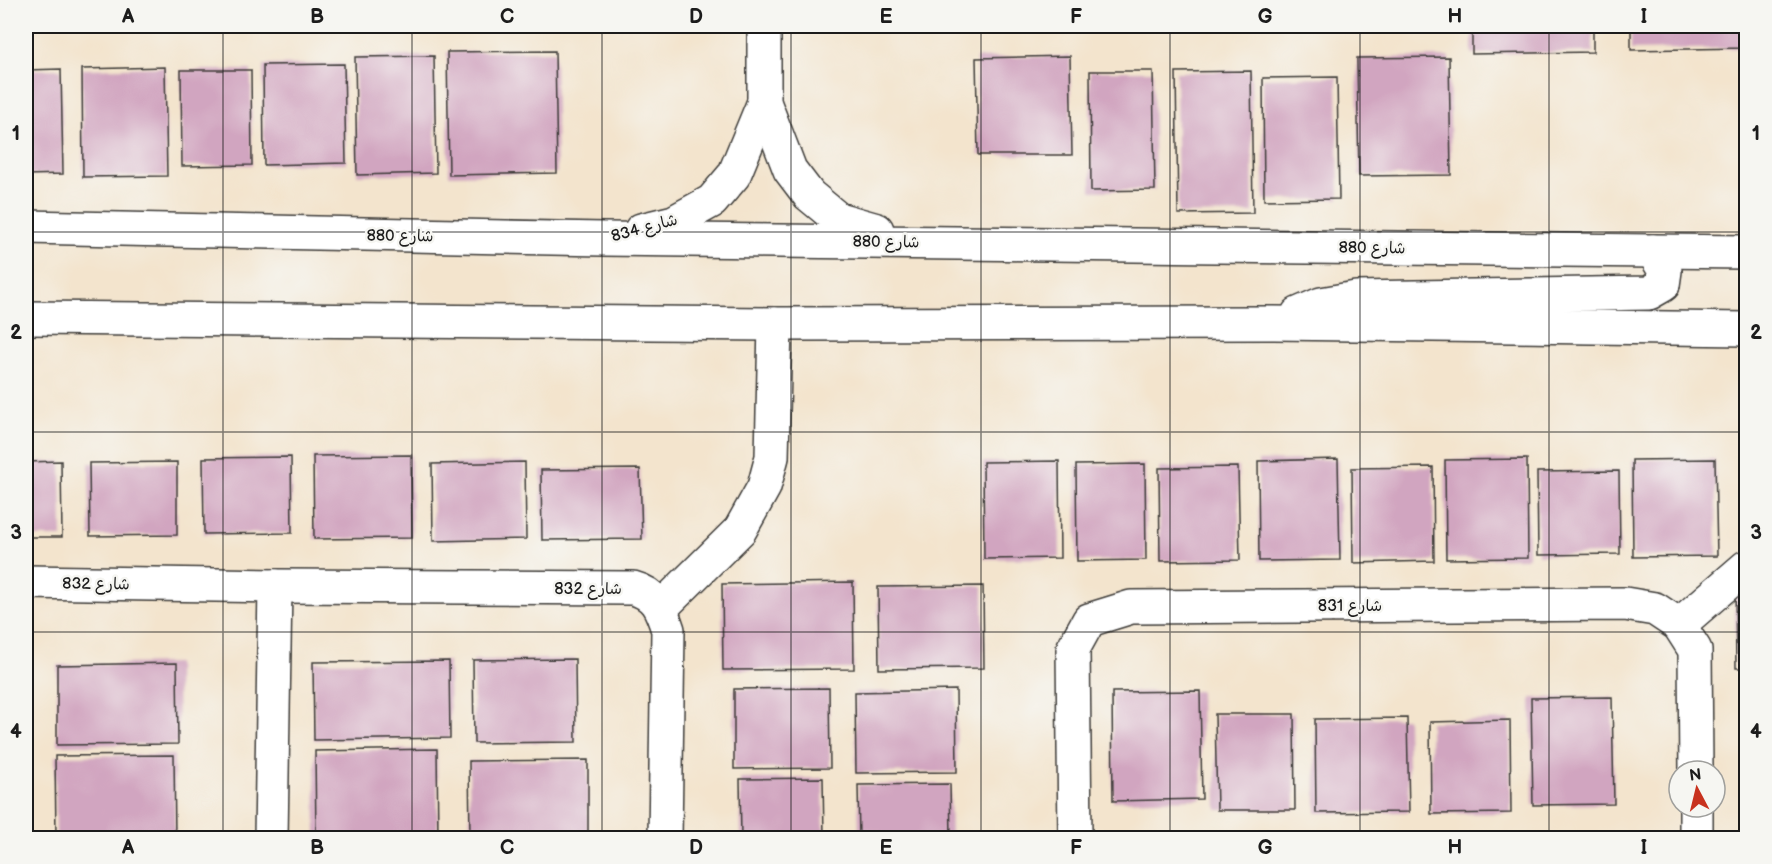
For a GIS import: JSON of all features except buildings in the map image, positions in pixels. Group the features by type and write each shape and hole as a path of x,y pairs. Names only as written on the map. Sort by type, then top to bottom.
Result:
{"street":[{"name":"شارع 834","path":"764,26 764,102 790,170 809,195 838,219 920,241"},
{"name":"شارع 834","path":"603,238 674,222 712,201 734,175 764,102"},
{"name":"شارع 880","path":"26,227 603,238 1746,252"},
{"path":"1274,323 1321,304 1356,298 1649,293 1663,285 1665,271 1653,251"},
{"path":"26,318 775,324 1274,323 1746,329"},
{"path":"665,838 668,630 661,608 740,530 764,487 772,458 775,324"},
{"path":"1679,625 1746,567"},
{"name":"شارع 832","path":"26,582 633,588 645,591 661,608"},
{"path":"271,838 275,586"},
{"name":"شارع 831","path":"1075,838 1073,650 1089,620 1131,607 1625,604 1656,609 1679,625 1695,650 1696,759"},
{"path":"1696,819 1696,838"}]}
